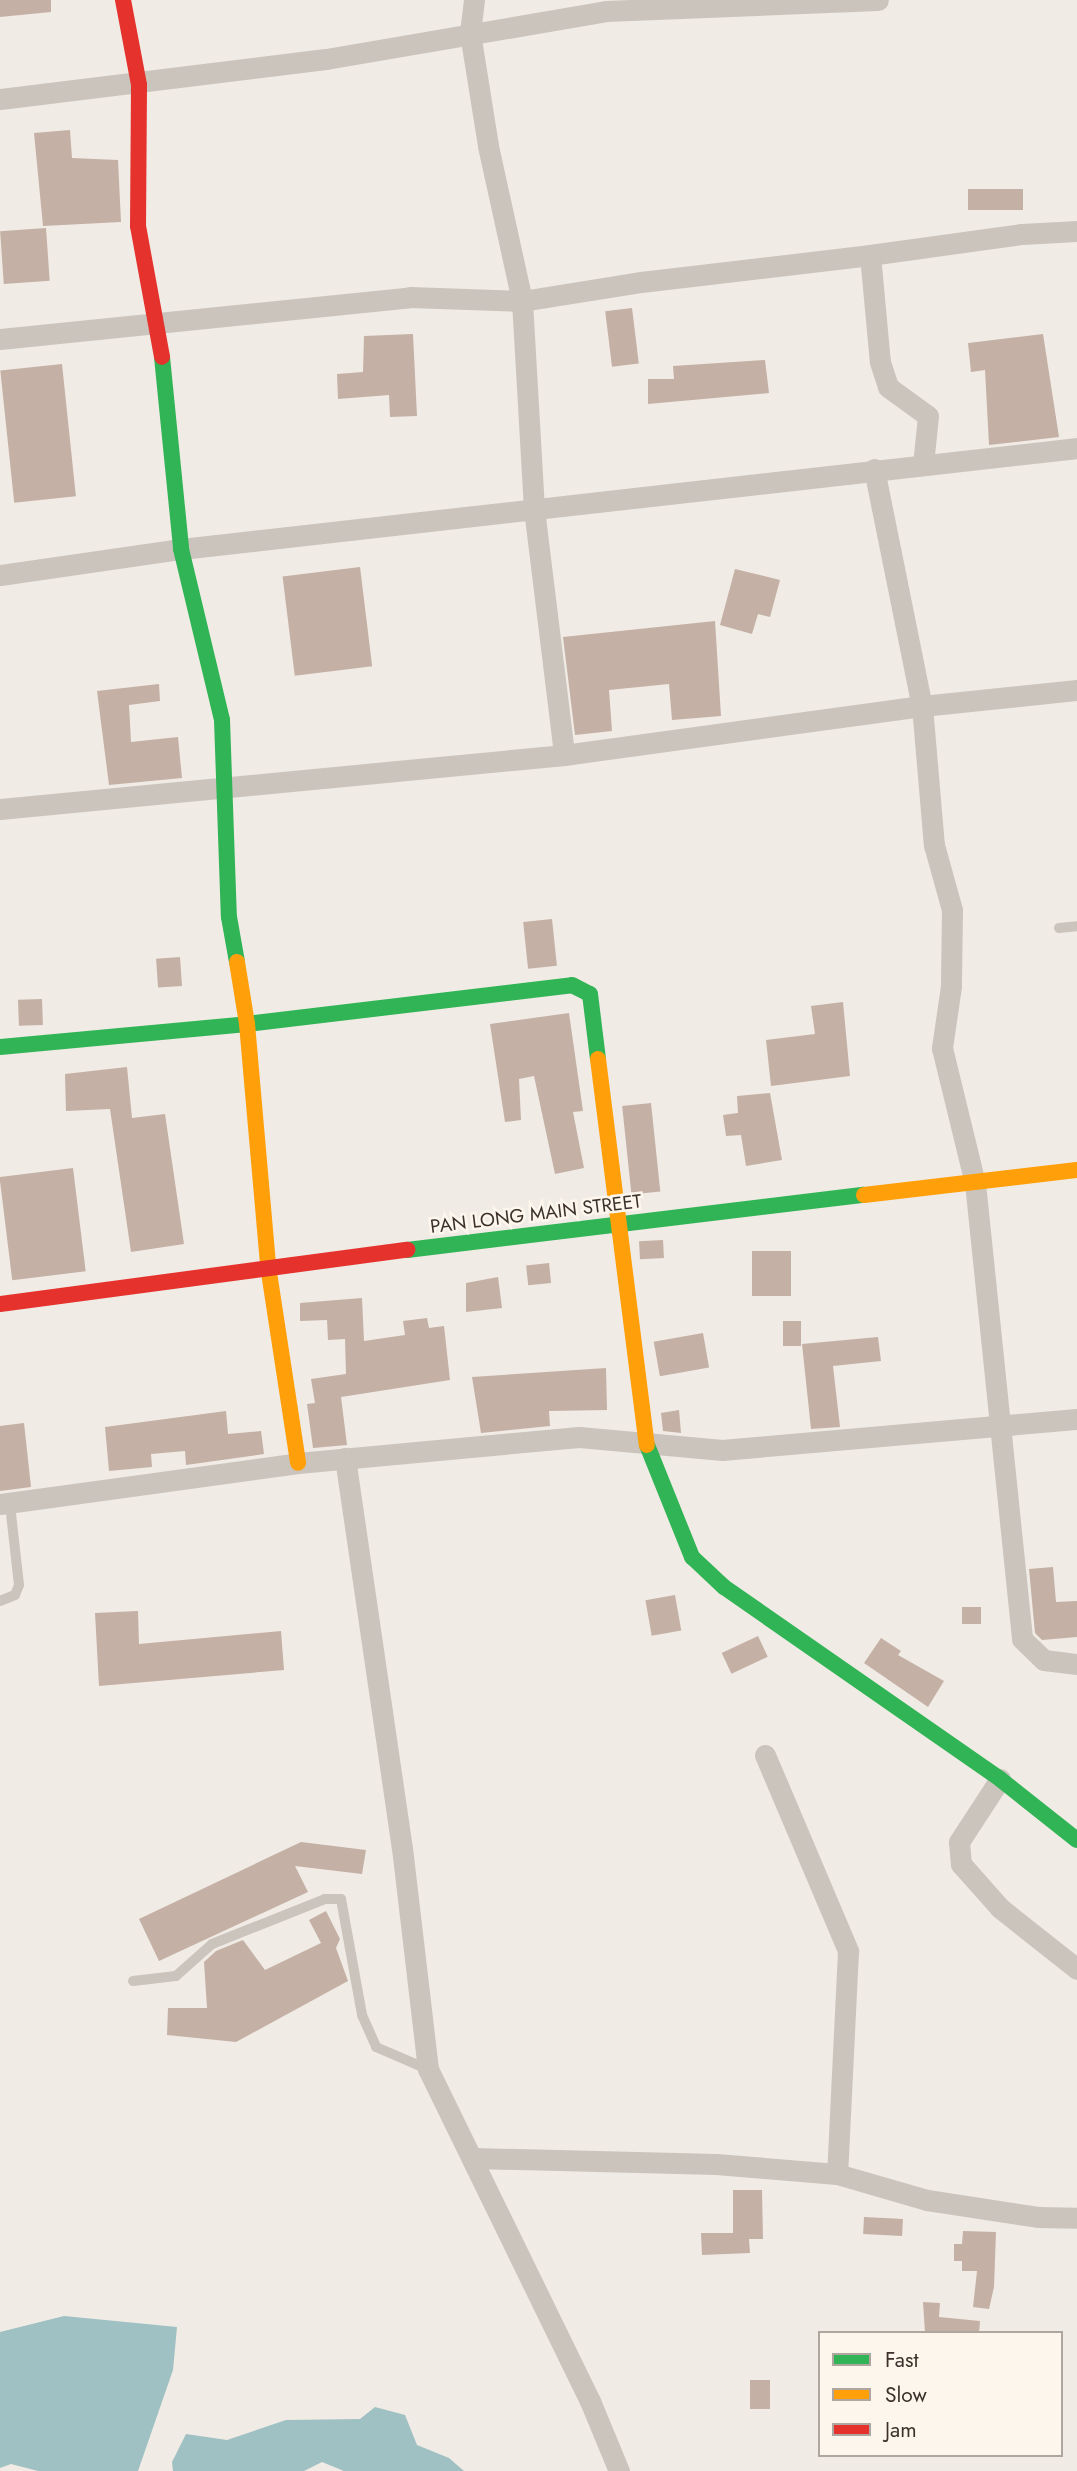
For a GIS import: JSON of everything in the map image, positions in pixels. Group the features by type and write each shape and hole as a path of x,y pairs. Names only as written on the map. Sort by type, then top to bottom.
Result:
{"street":[{"path":"123,0 139,85 138,226 158,322 181,549 222,720 229,917 247,1024 268,1266 298,1462"},
{"path":"474,0 470,33 488,146 522,301 534,509 564,755"},
{"path":"0,99 139,85 606,11 878,0"},
{"path":"0,339 410,297 522,301 641,282 1022,234 1077,231"},
{"path":"870,255 880,362 888,387 928,416 923,464"},
{"path":"0,575 181,549 1077,448"},
{"path":"874,469 922,706 934,845 952,910 951,986 942,1048 975,1183 1003,1427 1022,1639 1044,1660 1077,1664"},
{"path":"0,809 224,790 564,755 922,706 1077,690"},
{"path":"0,1047 247,1024 572,985 590,993 647,1444 692,1557 724,1587 1000,1779 1077,1840"},
{"name":"PAN LONG MAIN STREET","path":"0,1304 268,1266 1077,1170"},
{"path":"5,1504 298,1462 579,1437 722,1450 1077,1419"},
{"path":"345,1458 402,1848 428,2069 473,2158 620,2471"},
{"path":"765,1755 848,1951 837,2174"},
{"path":"1000,1779 959,1842 961,1864 1000,1908 1077,1969"},
{"path":"473,2158 716,2164 837,2174 927,2200 1038,2217 1077,2218"}],"lane":[{"path":"1059,928 1077,926"},
{"path":"0,1601 15,1595 19,1585 5,1504"},
{"path":"133,1981 176,1976 212,1944 325,1899 341,1899 362,2015 376,2046 428,2069"}],"water":[{"path":"64,2316 177,2327 173,2370 138,2471 38,2471 11,2464 0,2468 0,2332"},
{"path":"375,2407 405,2415 417,2445 449,2458 464,2471 344,2471 322,2462 304,2471 173,2471 172,2462 186,2434 227,2440 286,2420 360,2419"}],"building":[{"path":"0,0 51,0 51,12 0,17"},
{"path":"70,130 72,158 118,160 121,222 43,226 34,133"},
{"path":"968,189 1023,189 1023,210 968,210"},
{"path":"46,228 50,281 4,284 0,231"},
{"path":"632,308 639,364 612,367 605,311"},
{"path":"413,334 417,416 390,417 389,395 338,399 337,374 363,372 364,336"},
{"path":"1043,334 1059,437 989,445 985,370 971,372 968,343"},
{"path":"765,360 769,393 648,404 648,379 674,379 673,366"},
{"path":"62,364 76,496 14,503 0,370"},
{"path":"360,567 372,666 295,676 283,577"},
{"path":"735,569 780,580 770,617 758,614 752,634 720,625"},
{"path":"715,621 721,716 672,720 669,684 609,690 612,731 575,735 563,637"},
{"path":"159,684 160,701 129,705 131,742 178,737 182,778 109,785 97,691"},
{"path":"552,919 557,966 528,969 523,922"},
{"path":"180,957 182,986 158,988 156,959"},
{"path":"42,999 43,1025 19,1026 18,1000"},
{"path":"843,1002 850,1076 771,1086 766,1040 815,1034 811,1006"},
{"path":"569,1013 583,1111 573,1112 584,1168 555,1174 534,1076 519,1079 521,1120 505,1122 490,1024"},
{"path":"127,1067 132,1118 165,1114 184,1244 131,1252 110,1109 66,1111 65,1074"},
{"path":"770,1093 782,1160 746,1166 741,1135 726,1136 723,1115 738,1113 737,1096"},
{"path":"651,1103 660,1192 631,1195 622,1106"},
{"path":"73,1168 86,1271 12,1280 0,1177"},
{"path":"663,1240 664,1258 640,1259 639,1241"},
{"path":"752,1251 791,1251 791,1296 752,1296"},
{"path":"549,1263 551,1283 528,1285 526,1265"},
{"path":"498,1277 502,1308 466,1312 466,1283"},
{"path":"362,1298 364,1341 405,1335 403,1321 427,1318 429,1328 444,1326 450,1380 341,1397 347,1445 313,1448 307,1404 315,1403 311,1379 346,1374 345,1339 328,1340 327,1320 300,1321 300,1303"},
{"path":"783,1321 801,1321 801,1346 783,1346"},
{"path":"703,1333 709,1367 660,1376 654,1342"},
{"path":"878,1337 881,1361 833,1366 840,1427 811,1429 802,1344"},
{"path":"606,1368 607,1410 549,1411 550,1426 481,1433 472,1377"},
{"path":"679,1410 681,1433 663,1431 661,1413"},
{"path":"226,1411 228,1434 261,1431 264,1454 186,1465 185,1451 151,1454 152,1467 109,1471 105,1427"},
{"path":"24,1423 31,1487 0,1491 0,1426"},
{"path":"1053,1567 1056,1602 1077,1601 1077,1637 1042,1640 1035,1633 1029,1569"},
{"path":"675,1595 681,1630 652,1636 645,1600"},
{"path":"962,1607 981,1607 981,1624 962,1624"},
{"path":"138,1611 139,1644 281,1631 284,1670 99,1686 95,1613"},
{"path":"758,1636 768,1657 731,1674 722,1653"},
{"path":"881,1638 901,1651 898,1655 944,1681 928,1707 864,1663"},
{"path":"301,1842 366,1850 362,1874 295,1866 308,1892 159,1961 139,1919"},
{"path":"326,1911 340,1939 336,1948 348,1981 236,2042 167,2035 168,2008 207,2008 204,1962 216,1951 243,1940 265,1970 321,1943 309,1920"},
{"path":"733,2190 762,2190 763,2239 749,2239 750,2253 702,2255 701,2233 733,2233"},
{"path":"864,2217 903,2219 902,2236 863,2234"},
{"path":"963,2231 996,2232 994,2287 989,2309 973,2307 977,2271 962,2271 962,2261 954,2261 954,2244 962,2244"},
{"path":"923,2302 940,2303 939,2317 980,2321 979,2331 925,2331"},
{"path":"750,2380 770,2380 770,2409 750,2409"}],"traffic: fast":[{"path":"162,357 181,549 222,720 229,917 237,962"},
{"path":"0,1047 247,1024 572,985 590,994 598,1059"},
{"path":"407,1250 864,1195"},
{"path":"647,1445 692,1557 724,1587 1000,1779 1077,1840"}],"traffic: slow":[{"path":"237,962 247,1024 268,1266 298,1463"},
{"path":"598,1059 647,1445"},
{"path":"864,1195 1077,1170"}],"traffic: jam":[{"path":"123,0 139,85 138,226 162,357"},
{"path":"0,1304 407,1250"}]}
